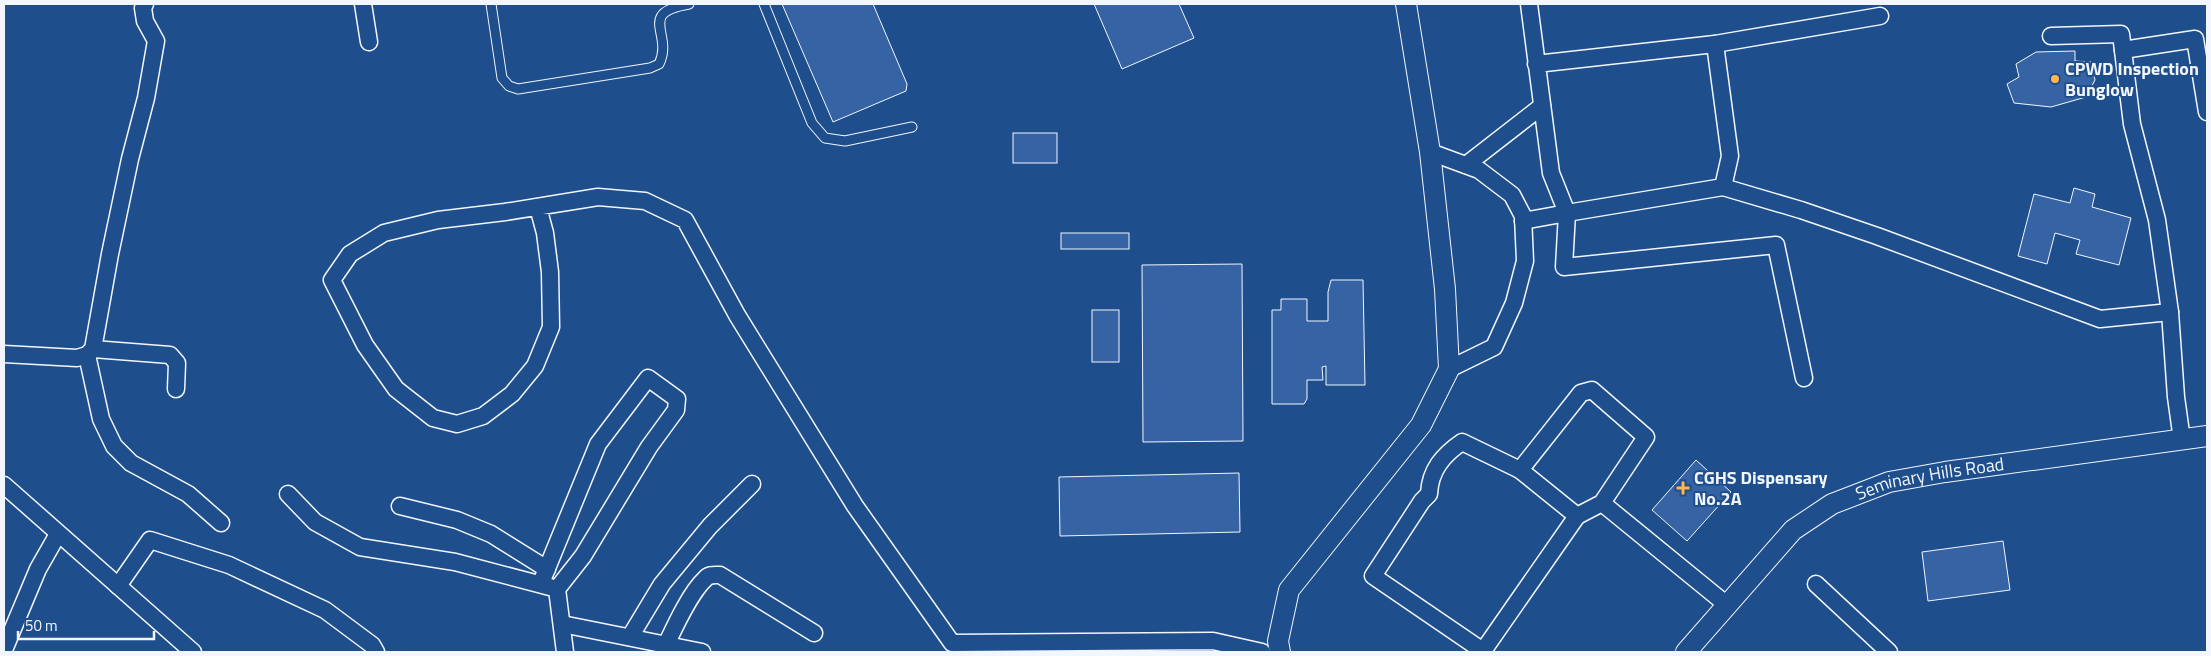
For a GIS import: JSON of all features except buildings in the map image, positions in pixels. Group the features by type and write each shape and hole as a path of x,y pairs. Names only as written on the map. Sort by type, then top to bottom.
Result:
{"street":[{"path":"145,4 143,8 145,20 156,41 146,98 130,159 90,352 101,419 114,446 131,464 188,494 221,523"},
{"path":"363,4 369,42"},
{"path":"1280,652 1278,641 1289,590 1421,425 1449,369 1445,289 1430,152 1406,4"},
{"path":"1529,4 1551,173 1567,213 1564,267 1776,245 1804,378"},
{"path":"1536,64 1715,44 1880,16"},
{"path":"2051,36 2121,34 2132,124 2157,220 2170,312 2176,397 2182,440"},
{"path":"2123,50 2195,39 2207,112"},
{"path":"1715,44 1730,156 1723,187"},
{"path":"1466,165 1542,106"},
{"path":"1430,152 1479,170 1512,195 1523,216 1525,261 1514,303 1494,347 1449,369"},
{"path":"1523,221 1723,187 1877,236 2100,319 2170,312"},
{"path":"538,207 545,233 550,272 551,327 535,366 512,394 483,416 457,424 433,418 396,389 364,345 332,280 350,254 384,233 438,220 598,197 644,201 686,220 737,314 855,506 952,643 1212,641 1262,652"},
{"path":"4,354 78,358 90,352 170,355 177,363 176,389"},
{"path":"544,576 598,444 648,378 677,399 676,410 649,447 583,556 557,589"},
{"path":"1520,470 1581,393 1592,390 1646,437 1602,503 1577,516 1483,651 1373,576 1422,501 1429,494 1430,481 1436,467 1451,449 1462,442 1520,470 1577,516"},
{"name":"Seminary Hills Road","path":"1686,652 1793,530 1832,504 1889,482 1945,472 2207,436"},
{"path":"630,637 662,584 710,526 752,484"},
{"path":"4,485 193,652"},
{"path":"288,494 315,522 360,547 544,576"},
{"path":"1602,503 1727,606"},
{"path":"400,506 457,520 491,534 544,576 557,589 565,652"},
{"path":"4,650 38,568 58,534"},
{"path":"118,586 150,540 229,566 325,610 372,645 376,652"},
{"path":"666,645 681,614 705,578 712,575 720,575 814,633"},
{"path":"1816,584 1889,652"},
{"path":"562,624 702,652"}],"lane":[{"path":"491,4 502,78 509,86 518,89 650,68 659,64 663,56 659,19 663,7 688,4"},
{"path":"764,4 812,124 826,138 845,141 912,126"}],"place":[{"name":"CPWD Inspection Bunglow","path":"2055,79"},
{"name":"CGHS Dispensary No.2A","path":"1683,488"}]}
